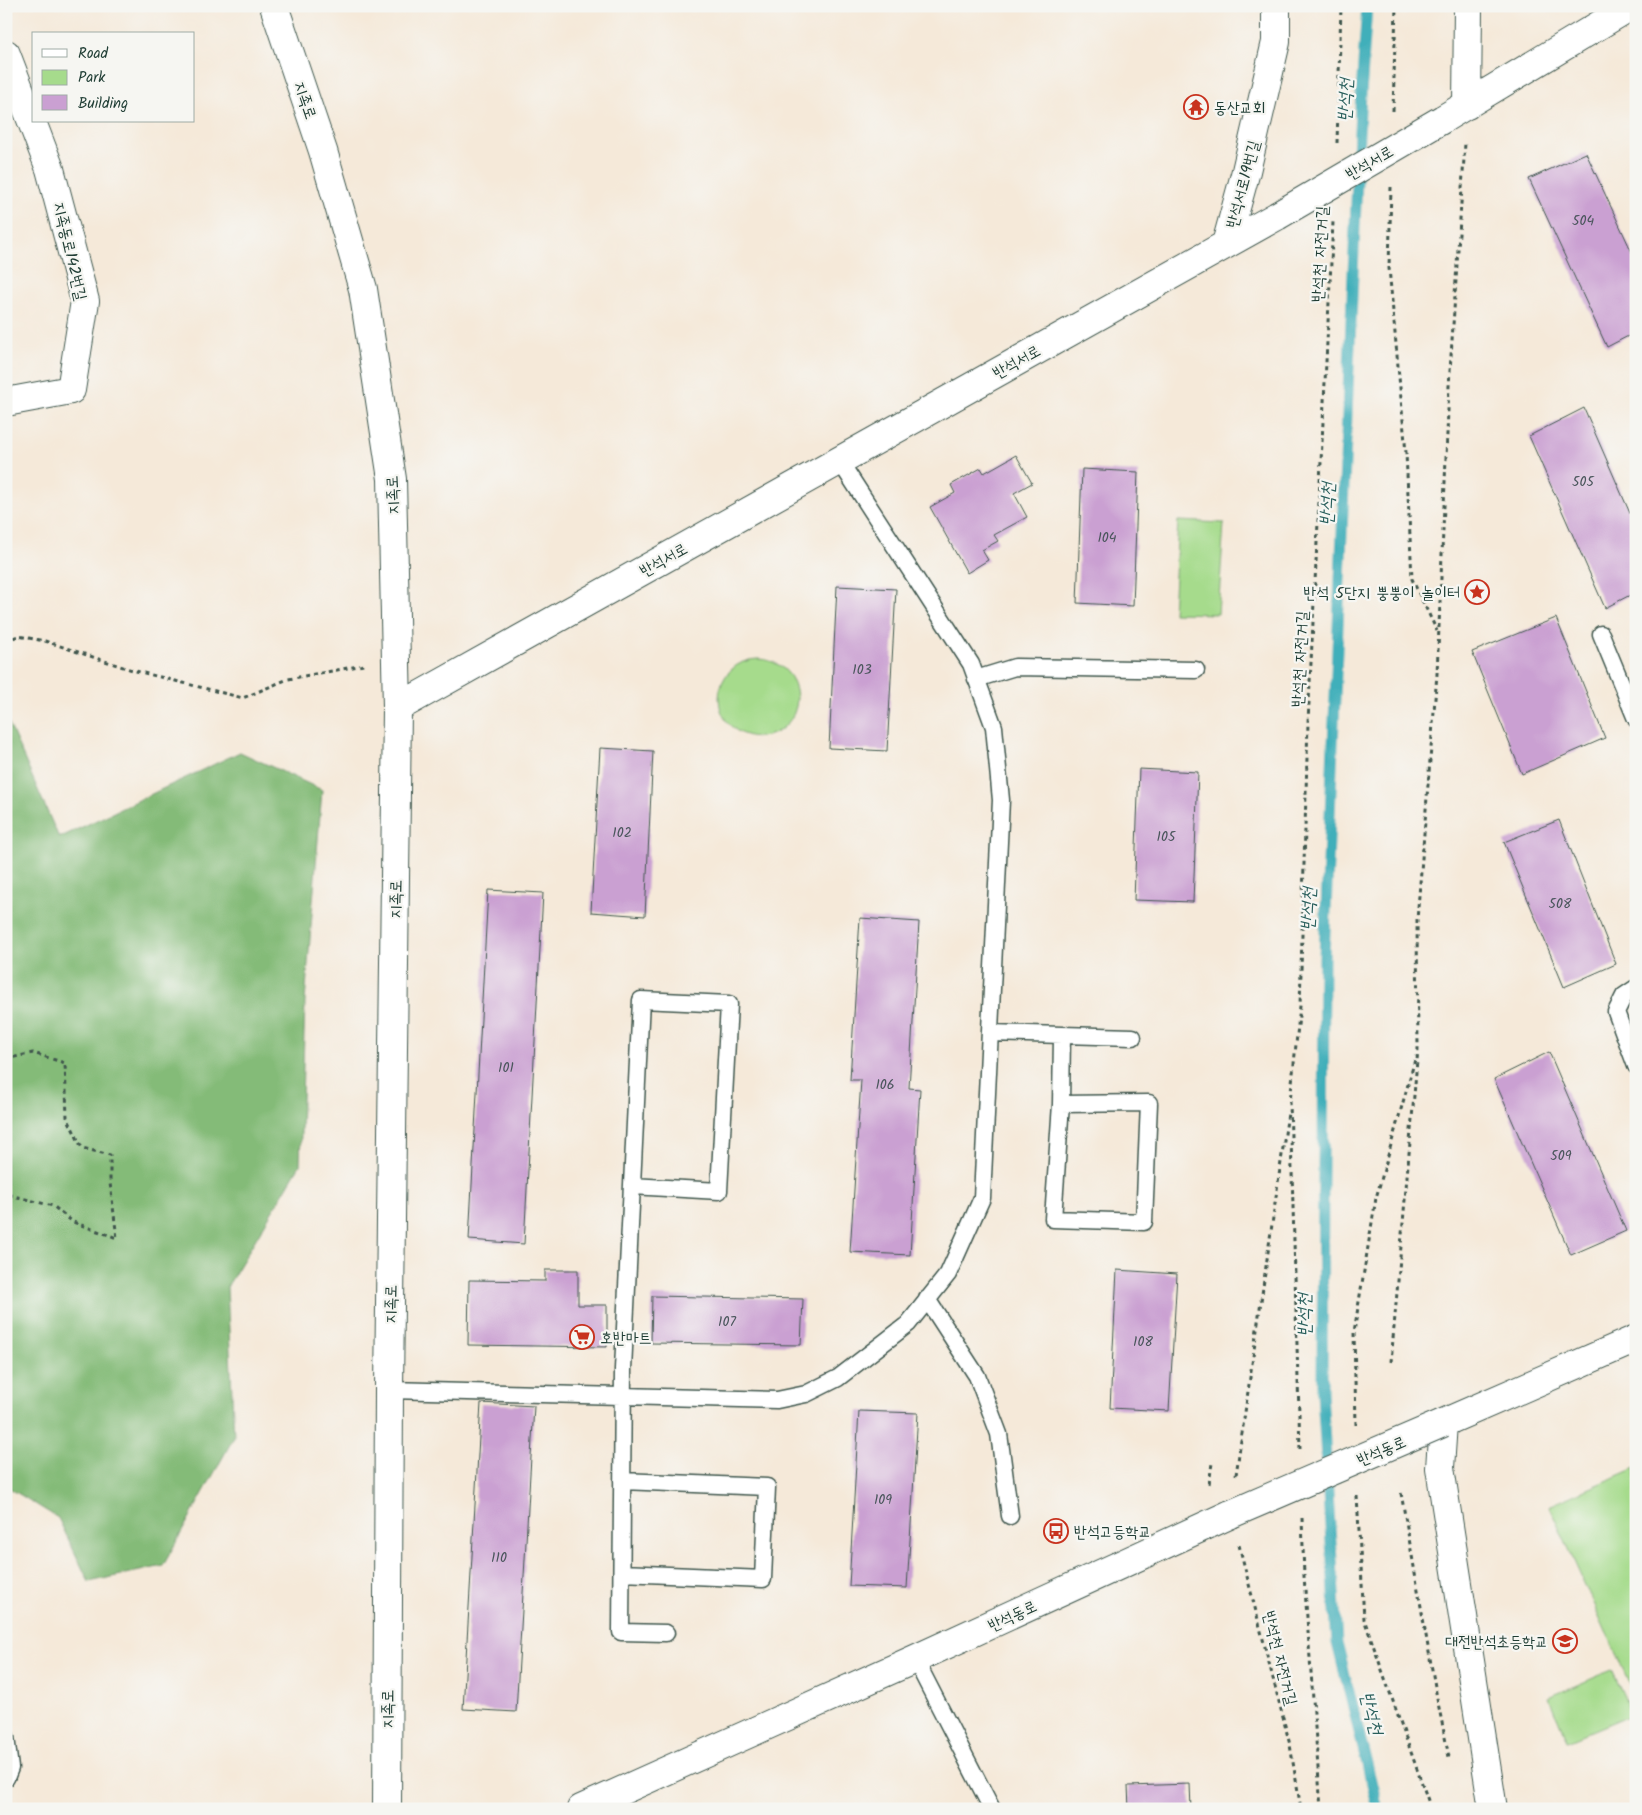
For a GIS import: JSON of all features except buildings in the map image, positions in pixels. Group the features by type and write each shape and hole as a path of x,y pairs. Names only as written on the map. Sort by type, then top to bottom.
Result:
{"street":[{"name":"지족로","path":"274,6 323,151 363,288 392,480 398,708 389,1390 387,1809"},
{"name":"반석서로19번길","path":"1226,244 1246,171 1276,42 1276,6"},
{"path":"1467,105 1468,6"},
{"name":"반석서로","path":"398,708 1277,216 1631,6"},
{"name":"지족동로142번길","path":"6,54 50,169 85,301 71,390 6,402"},
{"name":"반석동로","path":"581,1809 916,1659 1231,1514 1636,1339"},
{"path":"1444,1423 1440,1468 1493,1809"}],"lane":[{"path":"389,1390 777,1400 806,1394 838,1378 908,1324 948,1274 982,1198 1001,800 994,727 970,664 839,460"},
{"path":"1602,634 1636,719"},
{"path":"976,678 1015,667 1196,670"},
{"path":"1636,988 1624,996 1616,1012 1636,1066"},
{"path":"632,1186 720,1191 729,1004 641,1000 632,1186 623,1396 622,1632 666,1633"},
{"path":"990,1032 1133,1037"},
{"path":"1061,1104 1149,1104 1144,1222 1053,1219 1061,1104 1062,1036"},
{"path":"928,1299 977,1376 999,1434 1010,1516"},
{"path":"622,1481 767,1487 763,1579 622,1573"},
{"path":"916,1659 992,1809"},
{"path":"6,1737 10,1768 6,1778"}],"path":[{"path":"1336,152 1341,6"},
{"path":"1393,113 1396,6"},
{"path":"1391,1362 1418,1048 1417,920 1438,633 1449,386 1467,105"},
{"path":"1392,181 1389,268 1406,453 1412,579 1438,633"},
{"name":"반석천 자전거길","path":"1301,1809 1290,1744 1231,1514 1290,1102 1300,1006 1308,722 1333,219"},
{"path":"6,640 18,636 45,641 132,670 242,698 288,679 396,659"},
{"path":"6,1059 33,1053 65,1063 67,1116 82,1148 110,1155 110,1183 116,1238 73,1222 53,1206 6,1194"},
{"path":"1209,1484 1212,1463"},
{"path":"1401,1493 1437,1698 1451,1763"}],"green space":[{"path":"1178,521 1224,523 1218,614 1173,613"},
{"path":"750,659 766,659 780,665 791,676 797,690 797,706 791,720 780,731 766,737 750,737 736,731 725,720 719,706 719,690 725,676 736,665"},
{"path":"6,717 59,838 240,752 322,790 305,1001 300,1165 227,1287 234,1437 163,1566 89,1582 58,1518 6,1486"},
{"path":"1636,1468 1636,1698 1549,1506"},
{"path":"1612,1670 1632,1714 1567,1741 1549,1697"}],"waterway":[{"name":"반석천","path":"1367,6 1360,109 1324,957 1322,1392 1337,1643 1378,1809"}],"place":[{"name":"동산교회","path":"1196,107"},
{"name":"반석 5단지 뿡뿡이 놀이터","path":"1477,592"},
{"name":"호반마트","path":"582,1337"},
{"name":"반석고등학교","path":"1056,1531"},
{"name":"대전반석초등학교","path":"1565,1641"}]}
